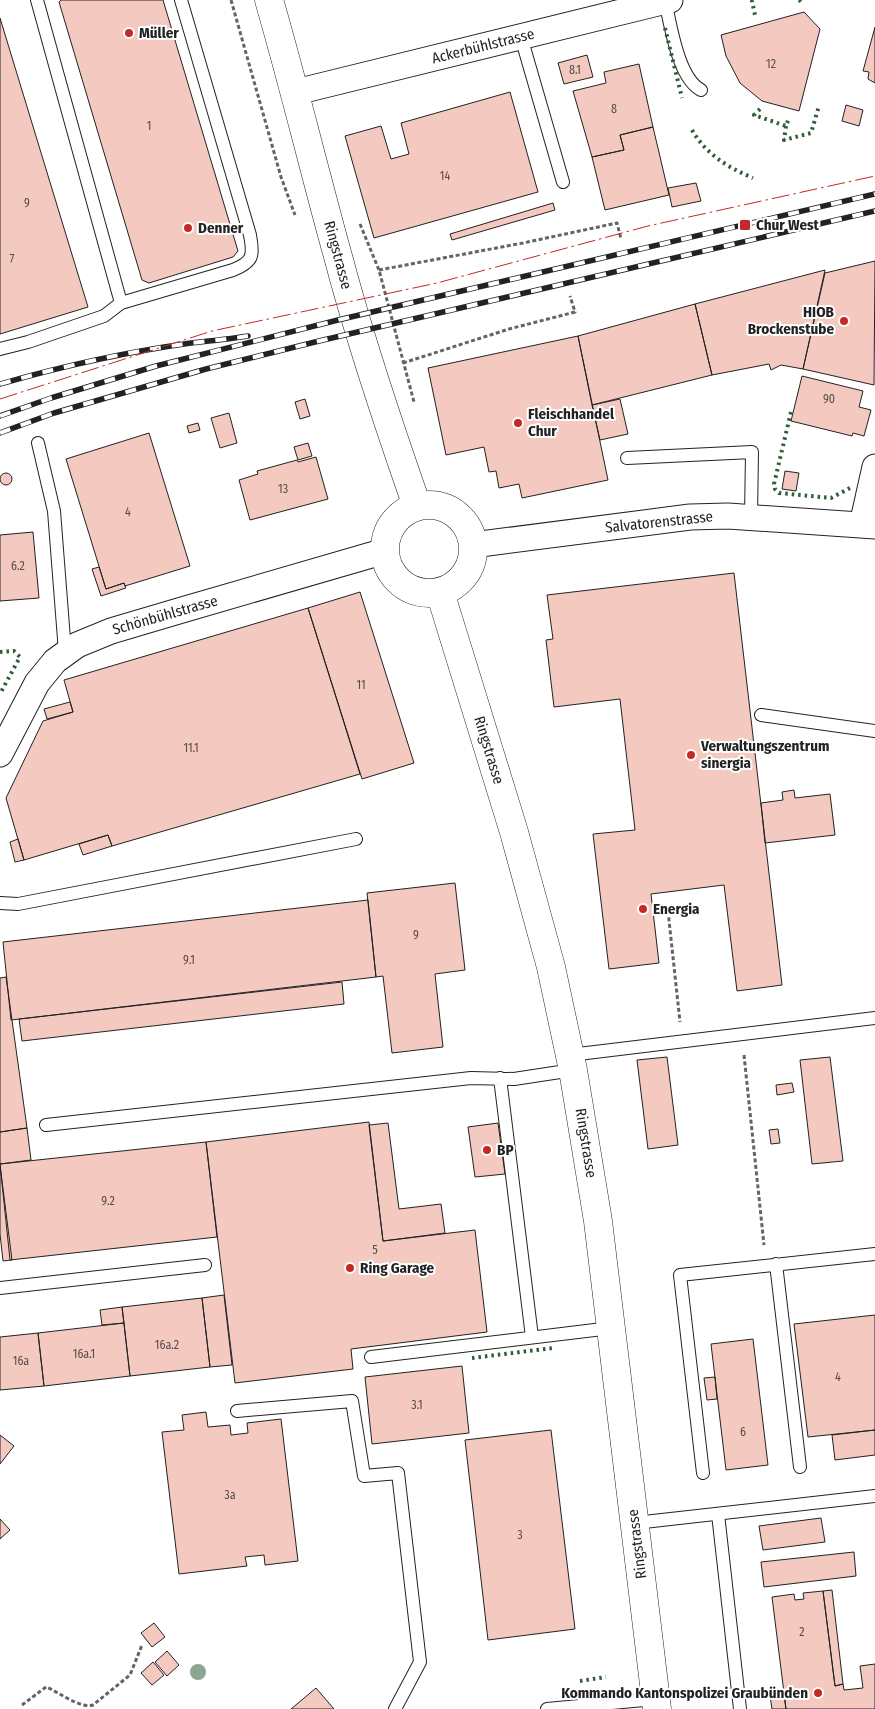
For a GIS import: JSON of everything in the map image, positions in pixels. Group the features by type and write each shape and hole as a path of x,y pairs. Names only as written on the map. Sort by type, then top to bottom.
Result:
{"main road":[{"name":"Ringstrasse","path":"269,0 296,92 339,262 417,506"},
{"path":"436,505 454,513 467,526 473,544 473,555 466,574 459,582 440,592 418,592 399,581 387,562 385,552 388,532 393,523 400,516 417,506 436,505"},
{"name":"Ringstrasse","path":"440,592 514,832 550,967 572,1063 598,1221 656,1704"}],"street":[{"name":"Ackerbühlstrasse","path":"296,92 521,37 621,6 667,1"},
{"path":"868,526 875,466"},
{"name":"Salvatorenstrasse","path":"473,544 690,517 751,517 868,526"},
{"name":"Schönbühlstrasse","path":"0,754 37,683 45,671 65,652 111,631 280,583 336,564 385,552"}],"lane":[{"path":"37,0 121,303"},
{"path":"0,349 28,342 104,316 121,303 233,270 247,264 252,254 250,235 182,0"},
{"path":"667,1 680,62 694,86 701,90"},
{"path":"521,37 563,182"},
{"path":"38,443 54,511 65,652"},
{"path":"627,458 752,452 751,517"},
{"path":"761,715 875,731"},
{"path":"0,903 18,904 356,839"},
{"path":"46,1124 471,1078 514,1078 572,1063 682,1041 875,1018"},
{"path":"500,1078 532,1337"},
{"path":"703,1473 680,1275 875,1254"},
{"path":"0,1288 205,1265"},
{"path":"771,1265 800,1468"},
{"path":"371,1357 611,1328"},
{"path":"237,1411 352,1401 364,1476 398,1473 420,1662 395,1709"},
{"path":"635,1524 875,1496"},
{"path":"718,1514 740,1709"},
{"path":"547,1709 656,1704"}],"path":[{"path":"358,219 379,270 416,410"},
{"path":"379,270 617,223 621,240"},
{"path":"403,363 509,329 575,312 570,296"},
{"path":"668,911 682,1041"},
{"path":"742,1034 771,1265"},
{"path":"22,1704 46,1687 55,1690 80,1705 93,1705 130,1675 142,1645"}],"building":[{"path":"61,0 163,0 238,251 233,257 149,283 142,280 59,2"},
{"path":"804,12 820,29 799,111 762,101 740,83 726,56 721,35"},
{"path":"0,18 88,307 0,334"},
{"path":"875,27 875,83 868,79 869,72 863,71"},
{"path":"587,55 593,77 564,84 558,63"},
{"path":"639,64 653,127 620,135 624,150 592,157 573,91 606,83 604,72"},
{"path":"510,92 538,192 374,238 345,136 381,126 391,159 409,154 401,123"},
{"path":"846,105 863,110 859,126 842,121"},
{"path":"653,127 669,195 605,210 592,157 624,150 620,135"},
{"path":"696,183 701,201 672,207 668,188"},
{"path":"553,203 555,210 452,240 450,234"},
{"name":"HIOB Brockenstube","path":"875,261 874,385 803,369 825,273"},
{"path":"825,270 803,369 781,365 771,370 769,364 712,375 695,304"},
{"path":"695,304 712,375 592,405 578,336"},
{"name":"Fleischhandel Chur","path":"578,336 608,480 522,498 519,484 499,488 496,471 489,472 484,447 446,455 428,368"},
{"path":"802,376 863,391 859,407 871,410 864,436 853,433 852,436 791,421"},
{"path":"305,399 310,416 300,419 295,402"},
{"path":"620,399 628,434 600,440 592,405"},
{"path":"229,413 237,443 220,448 211,418"},
{"path":"198,423 200,430 189,433 187,426"},
{"path":"149,433 190,566 125,586 124,583 106,589 66,459"},
{"path":"308,443 312,456 298,460 294,447"},
{"path":"316,457 328,499 250,520 239,480 258,474 257,471"},
{"path":"785,471 799,473 796,491 782,489"},
{"path":"4,473 8,473 12,479 8,485 4,485 0,481 0,477"},
{"path":"33,532 39,598 0,601 0,535"},
{"path":"99,567 106,589 124,583 126,588 101,596 92,569"},
{"name":"Verwaltungszentrum sinergia","path":"734,573 782,985 737,991 724,885 651,894 659,963 609,969 593,834 635,830 620,699 554,707 546,640 553,639 547,595"},
{"path":"360,592 414,763 362,779 308,608"},
{"path":"308,608 360,774 112,846 108,835 24,860 6,798 43,721 73,712 64,680"},
{"path":"70,702 73,712 47,719 44,709"},
{"path":"794,790 795,798 830,794 835,835 765,843 761,803 783,800 782,792"},
{"path":"108,835 112,846 83,855 79,844"},
{"path":"18,839 24,860 15,862 10,842"},
{"path":"455,883 465,970 435,974 443,1047 392,1053 383,976 376,977 367,893"},
{"path":"368,900 376,977 11,1020 3,942"},
{"path":"6,977 27,1128 0,1132 0,978"},
{"path":"342,982 344,1004 22,1041 19,1019"},
{"path":"667,1057 678,1145 648,1149 637,1060"},
{"path":"830,1057 843,1161 812,1164 800,1060"},
{"path":"792,1083 794,1092 777,1095 776,1085"},
{"name":"Ring Garage","path":"369,1122 383,1241 475,1230 487,1332 351,1349 353,1369 235,1383 206,1142"},
{"path":"388,1123 399,1209 441,1204 445,1233 383,1241 369,1125"},
{"path":"498,1123 505,1174 475,1177 468,1127"},
{"path":"27,1128 31,1160 0,1164 0,1132"},
{"path":"778,1129 780,1143 771,1144 769,1130"},
{"path":"206,1142 217,1237 10,1260 0,1164"},
{"path":"0,1165 12,1260 3,1261 0,1234"},
{"path":"224,1295 232,1365 210,1367 202,1298"},
{"path":"202,1298 210,1367 130,1376 122,1307"},
{"path":"122,1307 124,1323 102,1325 100,1310"},
{"path":"875,1315 875,1430 808,1437 794,1324"},
{"path":"124,1323 130,1376 44,1386 38,1333"},
{"path":"38,1333 44,1386 0,1390 0,1337"},
{"path":"753,1339 768,1465 726,1470 711,1344"},
{"path":"462,1366 469,1433 372,1444 365,1377"},
{"path":"715,1377 717,1399 707,1400 704,1378"},
{"path":"206,1412 208,1427 230,1425 231,1435 248,1433 247,1423 281,1419 298,1561 265,1565 264,1555 245,1557 247,1566 179,1574 162,1432 184,1430 182,1415"},
{"path":"551,1430 575,1629 488,1640 465,1440"},
{"path":"875,1430 875,1455 835,1460 832,1435"},
{"path":"0,1435 14,1446 0,1464"},
{"path":"821,1518 825,1542 763,1550 759,1526"},
{"path":"0,1519 10,1530 0,1539"},
{"path":"854,1552 856,1576 764,1587 761,1562"},
{"path":"832,1590 843,1684 835,1686 823,1591"},
{"path":"823,1591 835,1686 843,1684 844,1690 863,1688 860,1666 875,1664 875,1709 786,1709 772,1597 794,1594 795,1600 804,1599 803,1593"},
{"path":"154,1623 165,1637 152,1647 141,1633"},
{"path":"167,1651 179,1665 167,1676 155,1662"},
{"path":"153,1662 164,1675 152,1685 141,1673"},
{"path":"316,1688 334,1709 291,1709"},
{"path":"784,1695 786,1709 772,1709 770,1696"}],"railway":[{"path":"0,416 51,398 156,366 338,320 875,194"},
{"path":"0,433 54,413 206,369 875,211"},
{"path":"0,384 71,365 119,355 248,336"}],"hedge":[{"path":"753,0 755,15"},
{"path":"799,0 803,3"},
{"path":"665,28 682,98"},
{"path":"786,126 784,140 811,133 819,106"},
{"path":"760,109 754,115 786,126 789,118"},
{"path":"692,130 704,146 718,159 753,178"},
{"path":"791,412 774,484 775,489 779,493 831,498 850,488"},
{"path":"0,652 14,651 20,657 1,692"},
{"path":"472,1358 553,1348"},
{"path":"580,1681 606,1677"}],"power":[{"path":"0,399 212,331 437,283 648,226 875,176"}],"place":[{"name":"Müller","path":"129,33"},
{"name":"Chur West","path":"745,225"},
{"name":"Denner","path":"188,228"},
{"name":"HIOB Brockenstube","path":"844,321"},
{"name":"Fleischhandel Chur","path":"518,423"},
{"name":"Verwaltungszentrum sinergia","path":"691,755"},
{"name":"Energia","path":"643,909"},
{"name":"BP","path":"487,1150"},
{"name":"Ring Garage","path":"350,1268"},
{"name":"Kommando Kantonspolizei Graubünden","path":"818,1693"}]}
